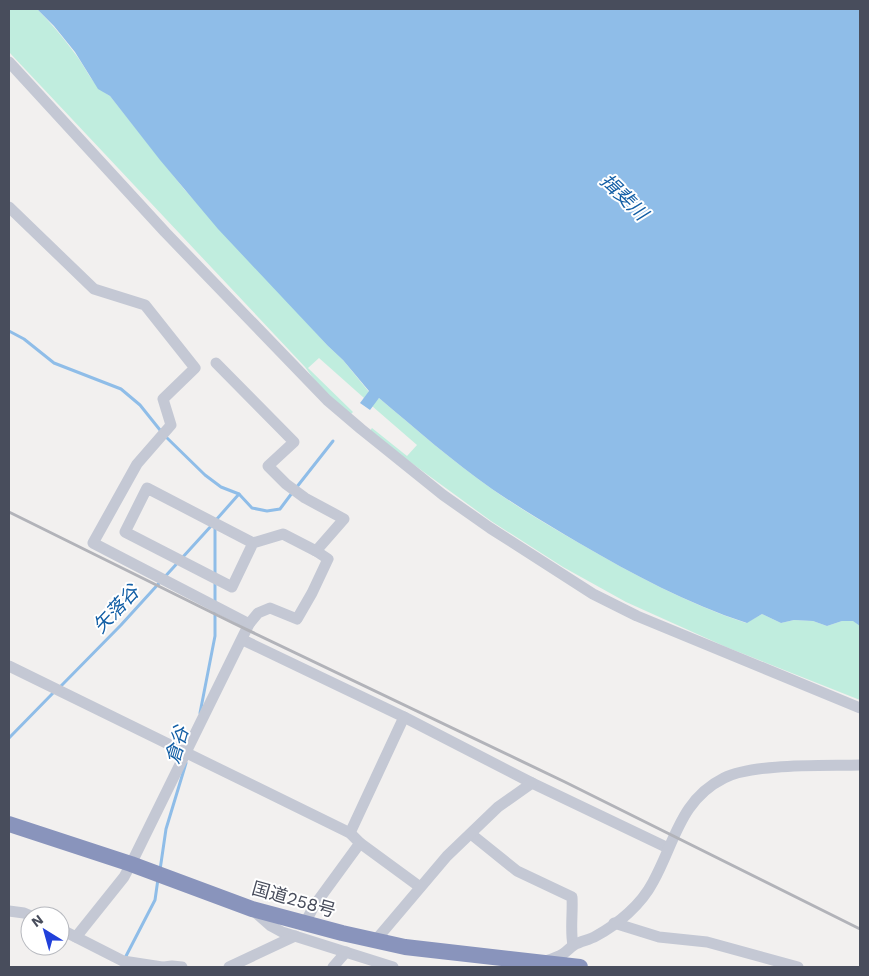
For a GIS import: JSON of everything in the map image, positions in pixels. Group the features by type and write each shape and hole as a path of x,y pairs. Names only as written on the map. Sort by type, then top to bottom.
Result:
{"highway":[{"name":"国道258号","path":"9,824 131,864 252,909 300,930 405,947 580,967"}],"street":[{"path":"9,62 165,232 327,400 443,495 490,528 600,597 638,616 860,708"},
{"path":"9,207 94,289 144,305 195,368 163,399 171,425 137,464 93,542 250,624"},
{"path":"216,363 294,442 268,466 286,484 305,498 344,519 316,551"},
{"path":"76,937 124,877 250,624 258,613 270,608 297,619 328,559 283,534 253,543 147,488 125,532 232,587 253,543"},
{"path":"243,640 404,717 532,783 668,848"},
{"path":"9,666 350,833 360,843 420,887"},
{"path":"350,833 404,717"},
{"path":"541,962 560,956 573,945 596,936 637,907 653,882 685,813 698,795 726,777 748,771 784,767 860,764"},
{"path":"375,941 420,887 471,834 498,807 532,783"},
{"path":"471,834 517,872 572,897 573,916 571,934 573,945"},
{"path":"228,967 300,930 314,906 360,843"},
{"path":"614,924 659,937 707,942 798,967"},
{"path":"300,930 346,952 393,967"},
{"path":"70,934 123,960 163,967 182,967"},
{"path":"333,967 346,952"}],"green space":[{"path":"9,9 37,9 42,14 69,45 93,81 110,96 184,189 343,360 369,392 364,398 319,358 308,368 353,412 350,415 316,382 305,367 9,52"},
{"path":"379,398 434,445 513,503 600,555 702,607 746,623 762,614 781,623 794,620 813,621 827,626 842,621 854,621 860,626 860,700 726,647 626,602 563,567 491,521 369,432 372,428 407,456 417,445 372,406"}],"water":[{"name":"揖斐川","path":"37,9 860,9 860,626 853,621 842,621 827,626 813,621 794,620 781,623 762,614 747,623 703,607 640,577 600,555 503,496 448,456 379,398 370,410 360,403 369,391 343,360 218,229 160,160 110,96 98,89 75,52"}],"waterway":[{"path":"9,331 24,339 54,363 121,389 140,405 164,435 205,475 221,487 239,494 252,508 267,511 280,509 292,493"},
{"path":"296,488 333,441"},
{"name":"矢落谷","path":"216,520 239,494"},
{"name":"矢落谷","path":"59,688 121,625 212,525"},
{"name":"倉谷","path":"215,526 215,575"},
{"name":"倉谷","path":"215,581 215,602"},
{"name":"倉谷","path":"200,713 215,636 215,608"},
{"name":"矢落谷","path":"9,738 54,692"},
{"name":"倉谷","path":"160,870 166,829 186,763"},
{"name":"倉谷","path":"125,958 155,900 158,879"}],"railway":[{"path":"9,512 233,623 565,782 860,929"}]}
